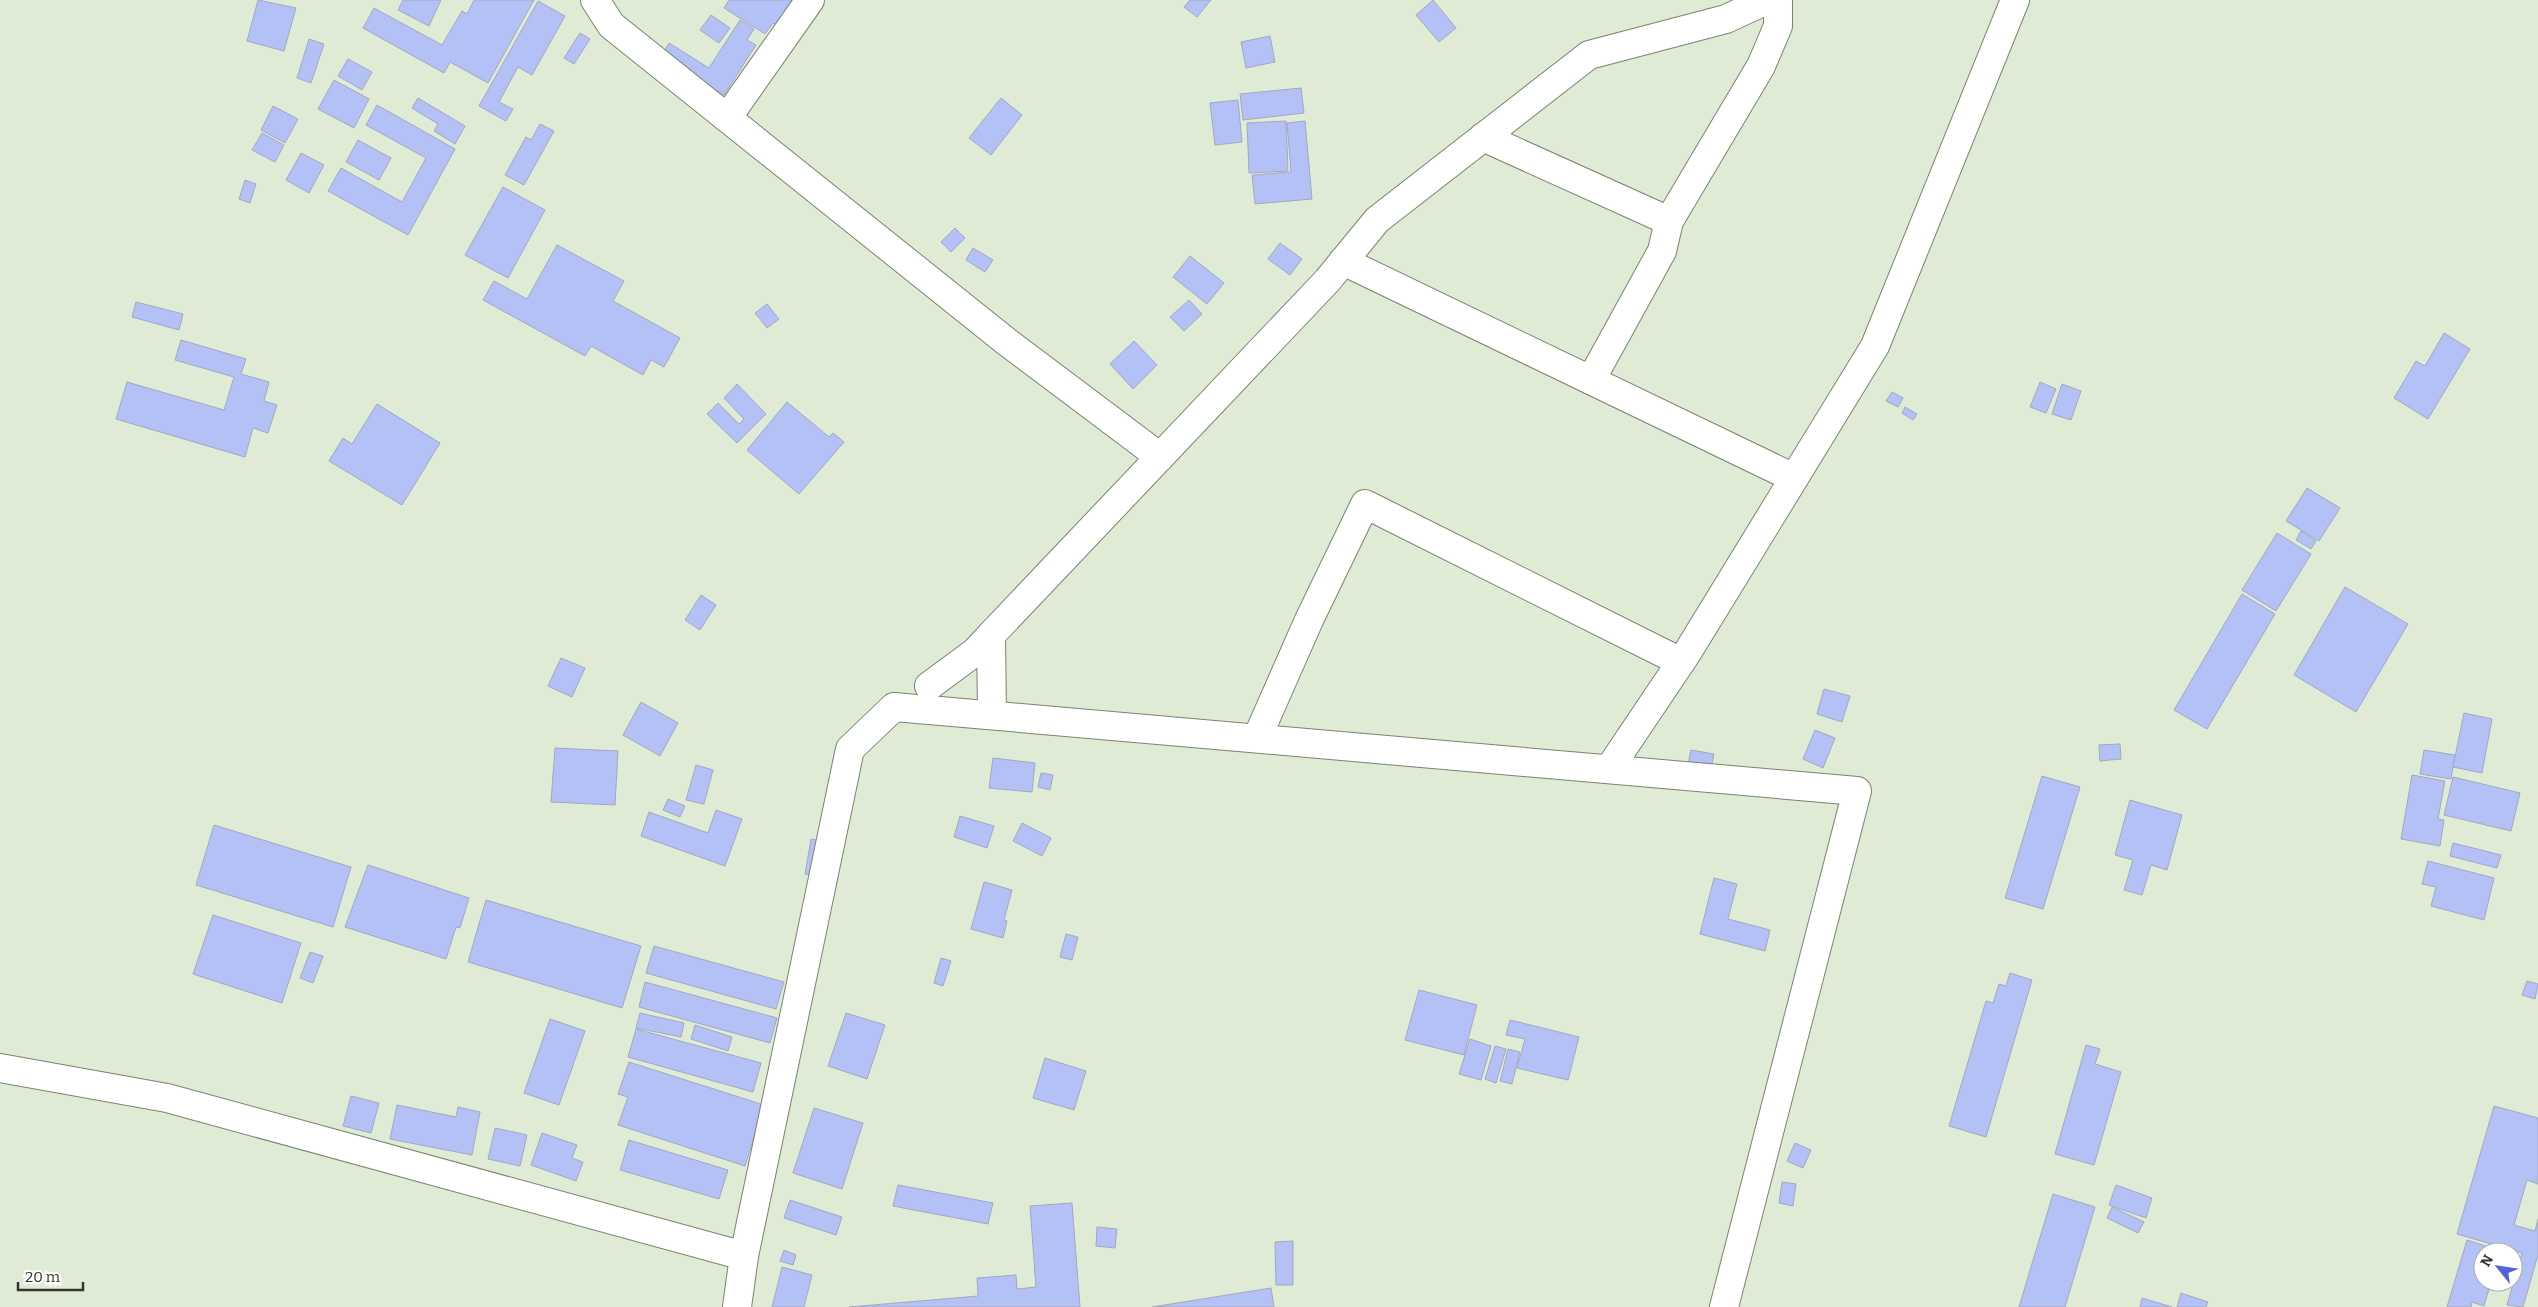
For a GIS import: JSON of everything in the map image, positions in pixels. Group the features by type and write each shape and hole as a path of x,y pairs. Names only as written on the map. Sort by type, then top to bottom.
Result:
{"street":[{"path":"595,0 610,25 1007,342 1160,457"},
{"path":"727,118 810,0"},
{"path":"930,686 975,652 1343,261 1377,220 1589,55 1726,19 1767,0"},
{"path":"1591,380 1662,251 1670,221 1761,66 1778,26 1778,0"},
{"path":"1609,769 1681,662 1875,346 2015,0"},
{"path":"1483,137 1670,221"},
{"path":"1343,261 1794,478"},
{"path":"1257,738 1309,620 1366,504 1681,662"},
{"path":"991,635 992,715"},
{"path":"737,1307 744,1256 850,750 894,707 1857,791 1724,1307"},
{"path":"0,1068 167,1098 744,1256"}],"building":[{"path":"258,0 296,8 284,51 247,41"},
{"path":"403,0 441,0 429,26 398,10"},
{"path":"474,0 534,0 488,83 450,62 444,73 363,28 374,8 442,45 462,11 467,14"},
{"path":"729,0 792,0 776,25 773,23 765,34 724,8"},
{"path":"1190,0 1211,0 1197,17 1184,7"},
{"path":"1433,0 1456,28 1439,42 1416,15"},
{"path":"538,1 565,16 532,75 518,67 499,102 513,109 506,121 479,106"},
{"path":"711,15 730,28 719,43 700,30"},
{"path":"740,20 754,29 747,40 756,45 724,95 662,55 669,43 709,68"},
{"path":"580,33 590,39 574,64 564,58"},
{"path":"1270,36 1275,62 1246,68 1241,42"},
{"path":"309,39 324,44 311,83 297,78"},
{"path":"348,59 372,72 362,90 338,76"},
{"path":"334,80 369,99 354,128 318,109"},
{"path":"1301,88 1304,113 1243,120 1240,94"},
{"path":"418,98 465,126 455,144 434,131 438,124 412,108"},
{"path":"1001,98 1022,115 991,155 969,138"},
{"path":"1238,100 1242,142 1215,145 1210,103"},
{"path":"377,105 455,149 408,235 328,191 341,168 402,202 426,158 366,125"},
{"path":"273,106 298,119 285,143 261,130"},
{"path":"1286,121 1288,171 1249,173 1247,123"},
{"path":"1305,121 1312,199 1255,204 1252,175 1291,172 1287,123"},
{"path":"540,124 554,131 524,185 505,175 526,137 531,140"},
{"path":"262,133 284,145 275,162 252,150"},
{"path":"358,140 391,158 379,180 346,162"},
{"path":"301,153 324,165 309,193 286,180"},
{"path":"245,180 256,184 250,203 239,199"},
{"path":"503,187 545,210 508,278 465,255"},
{"path":"955,228 965,238 951,252 941,242"},
{"path":"1280,243 1302,259 1290,275 1268,259"},
{"path":"557,245 624,281 613,301 680,338 664,367 651,360 643,375 591,346 585,356 483,300 494,281 527,299"},
{"path":"973,248 993,260 985,272 966,260"},
{"path":"1190,256 1224,283 1207,304 1173,277"},
{"path":"1189,300 1202,314 1184,331 1170,317"},
{"path":"136,302 183,314 179,330 132,317"},
{"path":"767,304 779,319 767,328 755,313"},
{"path":"2444,333 2470,349 2428,419 2394,398 2416,361 2425,366"},
{"path":"181,340 246,359 241,374 269,382 264,401 277,405 268,433 253,428 245,457 116,419 127,382 224,410 234,377 175,360"},
{"path":"1134,341 1157,365 1133,389 1110,364"},
{"path":"2040,382 2056,389 2046,413 2030,407"},
{"path":"737,384 766,414 737,443 707,414 718,403 739,424 744,419 724,398"},
{"path":"2062,384 2081,391 2071,420 2052,414"},
{"path":"1892,392 1903,398 1898,407 1886,401"},
{"path":"787,402 829,437 833,433 844,442 799,494 747,450"},
{"path":"377,404 440,443 402,505 329,461 343,438 352,444"},
{"path":"1905,407 1917,414 1913,420 1902,413"},
{"path":"2307,488 2340,508 2319,541 2286,521"},
{"path":"2301,531 2316,541 2311,549 2296,540"},
{"path":"2277,533 2311,554 2276,611 2242,590"},
{"path":"2345,587 2408,624 2356,712 2294,675"},
{"path":"2242,594 2275,614 2207,729 2174,710"},
{"path":"701,595 716,605 700,630 685,620"},
{"path":"561,658 585,668 572,697 548,686"},
{"path":"1824,689 1850,696 1842,722 1817,714"},
{"path":"641,702 678,723 660,756 623,735"},
{"path":"2464,713 2492,719 2482,773 2453,767"},
{"path":"1815,730 1835,738 1823,768 1803,759"},
{"path":"2120,744 2121,759 2100,761 2099,745"},
{"path":"555,748 618,751 615,805 551,802"},
{"path":"1691,750 1714,754 1711,769 1688,764"},
{"path":"2424,750 2455,755 2451,779 2420,774"},
{"path":"993,758 1035,763 1032,792 989,788"},
{"path":"696,765 713,770 704,804 686,800"},
{"path":"1041,773 1053,775 1050,790 1038,787"},
{"path":"2412,775 2445,781 2438,819 2444,820 2440,846 2401,839"},
{"path":"2042,776 2080,787 2043,909 2005,898"},
{"path":"2453,777 2520,793 2511,831 2444,815"},
{"path":"668,799 685,806 680,817 663,810"},
{"path":"2130,800 2182,815 2167,870 2151,865 2142,895 2124,890 2133,860 2115,855"},
{"path":"716,810 742,819 725,866 641,836 649,812 708,833"},
{"path":"960,816 994,826 987,848 954,837"},
{"path":"1022,823 1051,838 1042,856 1013,841"},
{"path":"214,825 351,867 333,927 196,885"},
{"path":"811,839 828,842 821,877 805,874"},
{"path":"2453,843 2501,855 2497,868 2450,856"},
{"path":"2428,861 2494,878 2484,920 2431,906 2436,887 2422,884"},
{"path":"368,865 469,898 460,928 456,927 446,959 345,927"},
{"path":"1714,878 1737,884 1728,919 1770,930 1765,951 1700,934"},
{"path":"984,882 1012,890 1004,920 1007,921 1003,938 971,929"},
{"path":"486,900 641,946 622,1008 468,962"},
{"path":"213,915 301,943 282,1003 193,974"},
{"path":"1066,934 1078,937 1072,960 1060,957"},
{"path":"654,946 784,982 776,1009 646,973"},
{"path":"310,952 323,956 313,983 300,978"},
{"path":"941,958 951,961 943,986 934,983"},
{"path":"2010,973 2032,980 1986,1137 1949,1126 1986,1001 1993,1003 1999,984 2006,986"},
{"path":"2527,981 2538,984 2535,999 2522,995"},
{"path":"645,982 777,1018 770,1043 639,1007"},
{"path":"1419,990 1477,1005 1464,1055 1405,1040"},
{"path":"640,1013 684,1023 681,1037 636,1028"},
{"path":"846,1013 885,1025 867,1079 828,1066"},
{"path":"550,1019 585,1031 559,1105 524,1093"},
{"path":"1510,1020 1579,1037 1568,1080 1517,1068 1525,1039 1506,1035"},
{"path":"695,1025 732,1037 728,1051 691,1039"},
{"path":"636,1029 761,1063 753,1092 628,1057"},
{"path":"1470,1039 1491,1046 1481,1080 1459,1074"},
{"path":"2086,1045 2100,1049 2095,1064 2121,1072 2094,1165 2055,1154"},
{"path":"1495,1046 1506,1049 1496,1083 1485,1079"},
{"path":"1508,1049 1520,1052 1512,1084 1500,1081"},
{"path":"1045,1058 1086,1071 1074,1110 1033,1098"},
{"path":"629,1062 764,1105 745,1166 618,1125 628,1097 618,1094"},
{"path":"351,1096 379,1103 371,1133 343,1126"},
{"path":"397,1105 456,1117 458,1107 480,1112 472,1155 390,1139"},
{"path":"2494,1106 2538,1118 2538,1184 2527,1180 2514,1225 2535,1231 2538,1219 2538,1255 2523,1307 2507,1305 2511,1292 2523,1292 2523,1242 2484,1242 2457,1234"},
{"path":"814,1108 863,1123 842,1189 793,1173"},
{"path":"495,1128 527,1135 520,1166 488,1159"},
{"path":"542,1133 577,1145 572,1158 583,1162 576,1181 531,1165"},
{"path":"629,1140 728,1170 719,1199 620,1170"},
{"path":"1795,1143 1811,1150 1803,1168 1787,1161"},
{"path":"1782,1182 1796,1184 1793,1206 1779,1203"},
{"path":"898,1185 993,1203 988,1224 893,1206"},
{"path":"2116,1185 2152,1198 2146,1218 2109,1205"},
{"path":"2053,1194 2095,1207 2065,1307 2019,1307"},
{"path":"790,1200 842,1217 836,1235 784,1218"},
{"path":"1072,1203 1080,1307 849,1307 978,1296 977,1278 1016,1275 1017,1289 1036,1287 1030,1206"},
{"path":"2112,1207 2144,1222 2138,1233 2107,1218"},
{"path":"1097,1227 1117,1229 1115,1248 1096,1246"},
{"path":"2467,1240 2473,1242 2473,1292 2488,1292 2484,1306 2472,1302 2471,1307 2447,1307"},
{"path":"1293,1241 1293,1285 1276,1285 1275,1242"},
{"path":"784,1250 796,1255 793,1265 780,1261"},
{"path":"782,1267 812,1275 804,1307 772,1307"},
{"path":"1271,1288 1274,1307 1152,1307"},
{"path":"2181,1293 2208,1302 2206,1307 2177,1307"},
{"path":"2142,1298 2172,1307 2140,1307"}]}
